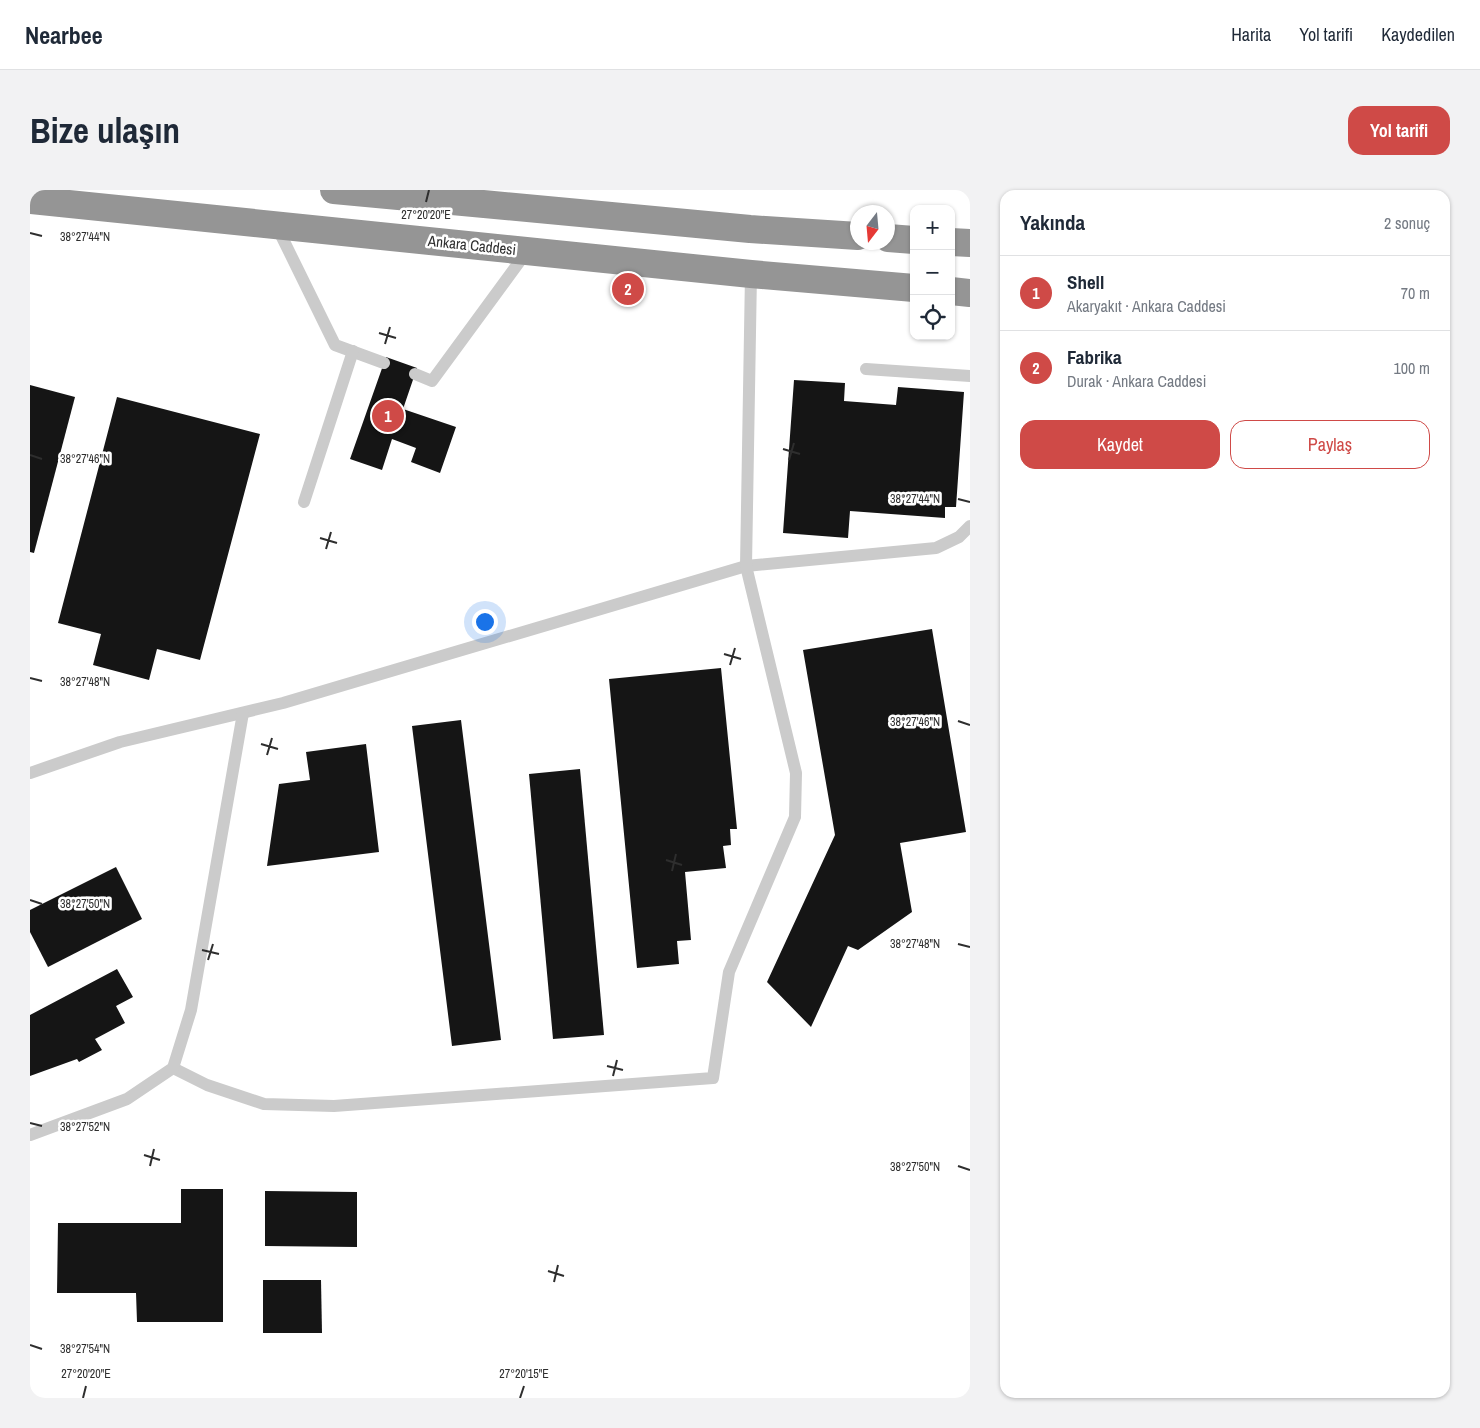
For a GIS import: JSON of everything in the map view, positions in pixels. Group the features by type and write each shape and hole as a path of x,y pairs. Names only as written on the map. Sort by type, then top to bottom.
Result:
{"highway":[{"path":"334,190 439,195 750,229 850,235"},
{"name":"Ankara Caddesi","path":"42,205 276,225 751,274 910,288"},
{"path":"895,239 910,240"},
{"path":"955,242 970,243"},
{"path":"955,291 970,293"}],"lane":[{"path":"276,225 335,345 384,363"},
{"path":"415,374 432,381 528,250"},
{"path":"172,1068 206,1085 264,1104 334,1106 713,1078 729,972 795,817 796,773 746,566 751,274"},
{"path":"304,502 353,351"},
{"path":"866,369 970,376"},
{"path":"30,773 120,742 293,701 746,566 936,548 959,537 970,526"},
{"path":"30,1135 127,1099 172,1068 191,1010 243,713"}],"building":[{"path":"386,357 417,368 403,409 456,427 440,473 411,462 416,448 392,439 382,470 350,459"},
{"path":"794,380 845,383 844,401 896,405 898,387 964,392 956,507 945,507 945,518 850,511 848,538 783,533"},
{"path":"30,385 75,397 34,553 30,552"},
{"path":"117,397 260,434 200,660 157,649 149,680 93,665 101,634 58,623"},
{"path":"932,629 966,832 900,843 912,912 858,950 848,946 811,1027 767,982 835,835 803,650"},
{"path":"721,668 737,829 730,829 731,845 723,846 726,868 685,872 691,940 677,941 679,964 637,968 609,679"},
{"path":"461,720 501,1040 452,1046 412,726"},
{"path":"366,744 379,852 267,866 279,784 310,780 306,752"},
{"path":"580,769 604,1035 553,1039 529,774"},
{"path":"116,867 142,919 48,967 30,932 30,910"},
{"path":"117,969 133,997 116,1006 125,1023 95,1039 102,1050 79,1062 77,1059 30,1076 30,1015"},
{"path":"181,1189 223,1189 223,1322 137,1322 136,1293 57,1293 58,1223 181,1223"},
{"path":"265,1191 357,1192 357,1247 265,1246"},
{"path":"263,1280 321,1280 322,1333 263,1333"}],"place":[{"name":"Fabrika","path":"628,289"},
{"name":"Shell","path":"388,416"}]}
